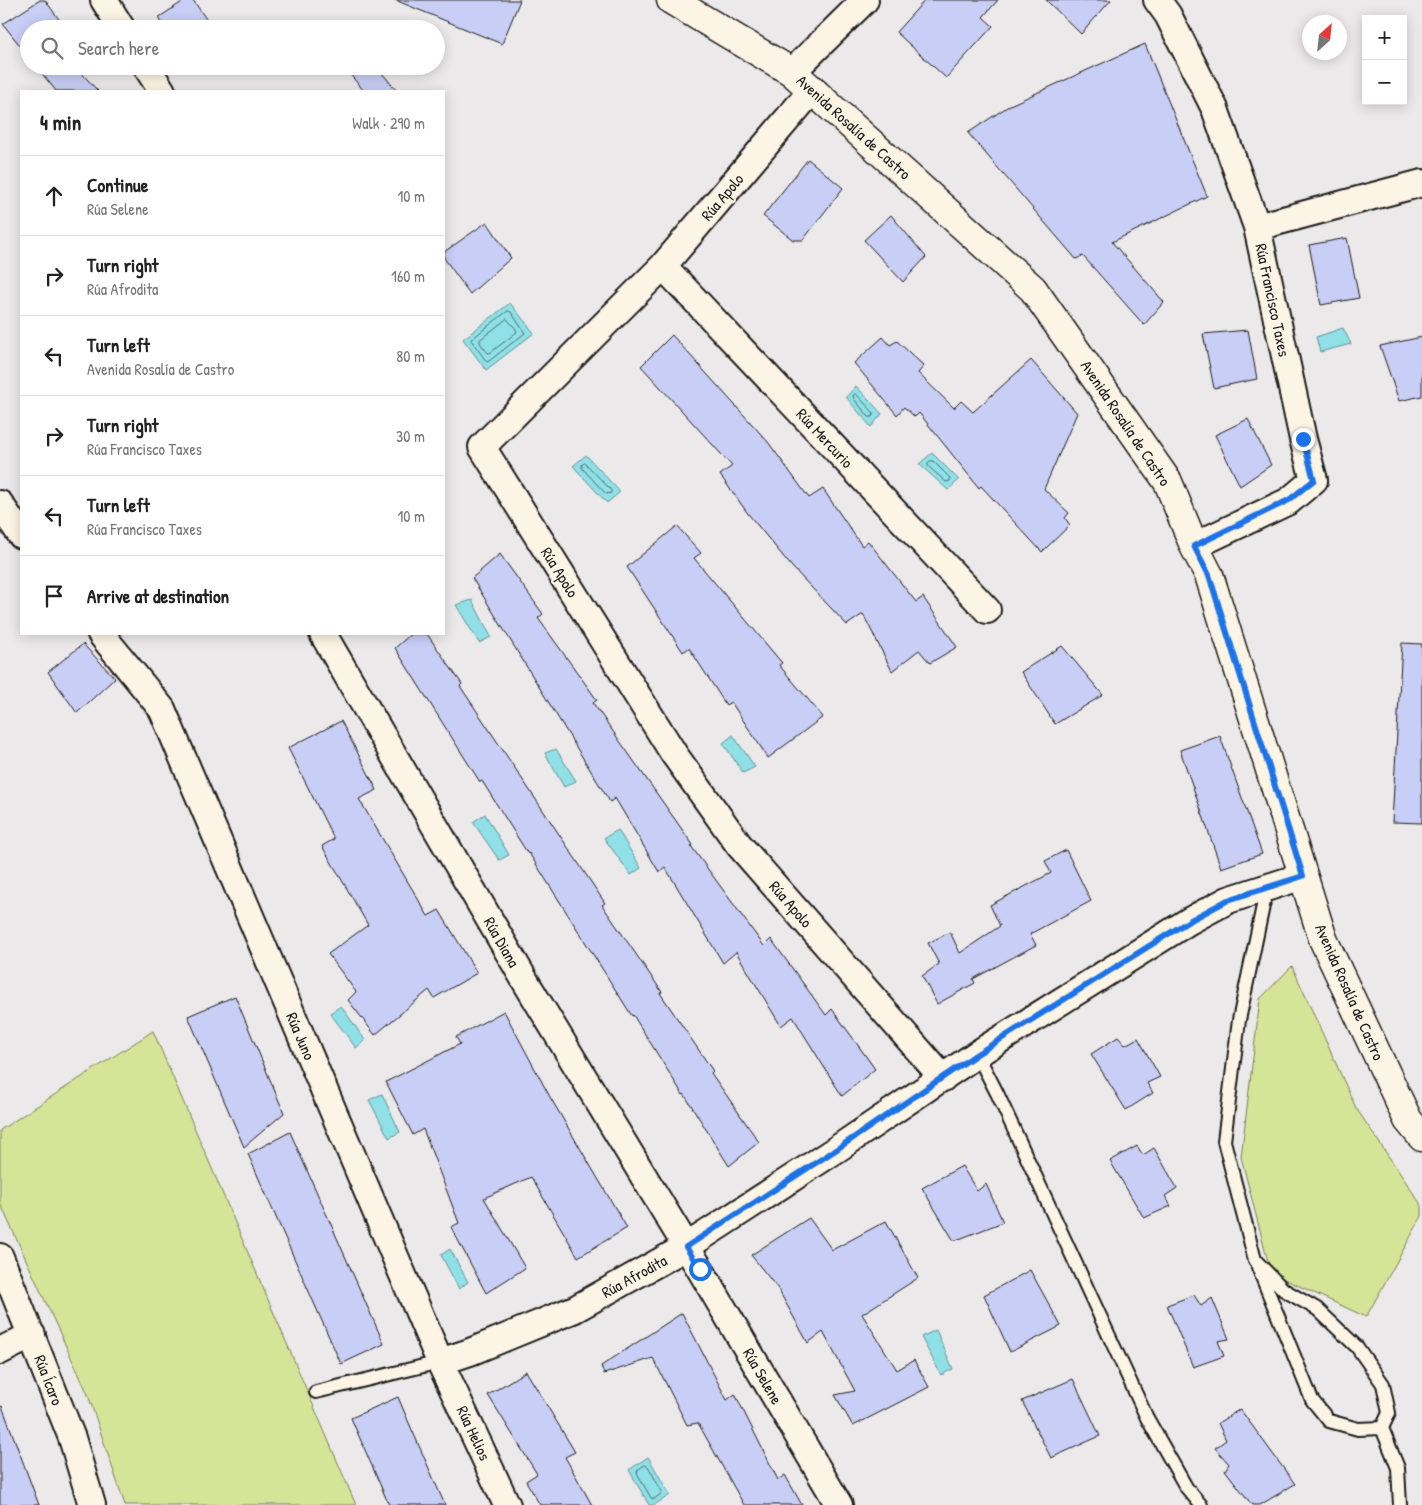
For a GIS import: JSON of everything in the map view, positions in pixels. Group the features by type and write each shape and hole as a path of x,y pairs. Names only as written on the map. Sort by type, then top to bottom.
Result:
{"street":[{"path":"104,0 116,20"},
{"name":"Avenida Rosalía de Castro","path":"672,0 792,72 1033,289 1168,482 1194,546 1209,575 1323,939 1417,1123"},
{"path":"792,72 865,0"},
{"name":"Rúa Francisco Taxes","path":"1157,0 1168,15 1215,109 1257,227 1303,439 1314,480 1289,500 1194,546"},
{"path":"152,75 161,90"},
{"name":"Rúa Apolo","path":"813,89 663,266 482,447 674,754 739,845 943,1078"},
{"path":"1257,227 1422,184"},
{"name":"Rúa Mercurio","path":"663,266 986,610"},
{"path":"0,504 20,534"},
{"name":"Rúa Juno","path":"102,635 162,709 440,1362"},
{"name":"Rúa Diana","path":"324,635 527,984 686,1247"},
{"name":"Rúa Afrodita","path":"440,1362 470,1352 575,1309 686,1247 977,1054 1189,921 1228,900 1303,876"},
{"name":"Rúa Selene","path":"686,1247 839,1505"},
{"name":"Rúa Ícaro","path":"0,1257 72,1438 92,1505"},
{"path":"0,1351 32,1335"},
{"name":"Rúa Helios","path":"440,1362 507,1505"}],"lane":[{"path":"1267,887 1239,1020 1224,1141 1256,1260 1312,1400 1329,1421 1358,1429 1382,1428"},
{"path":"977,1054 997,1093 1147,1418 1186,1487 1201,1505"},
{"path":"1256,1260 1284,1290 1316,1309 1357,1347 1383,1384 1389,1413 1382,1428 1398,1468 1400,1505"},
{"path":"316,1392 440,1362"}],"green space":[{"path":"1292,966 1356,1108 1422,1206 1422,1216 1366,1317 1271,1273 1241,1157 1260,999"},
{"path":"153,1031 356,1505 125,1505 87,1392 0,1203 0,1130"}],"water":[{"path":"510,303 534,333 486,370 463,339"},
{"path":"1343,328 1351,344 1320,352 1316,337"},
{"path":"856,386 882,414 871,427 846,397"},
{"path":"932,453 959,480 948,490 919,464"},
{"path":"586,455 620,492 607,503 573,466"},
{"path":"472,600 491,637 479,643 456,605"},
{"path":"733,735 755,767 743,773 723,743"},
{"path":"556,749 576,781 564,787 545,753"},
{"path":"485,814 509,855 499,860 473,822"},
{"path":"618,830 641,868 631,875 604,838"},
{"path":"341,1006 365,1040 356,1048 330,1013"},
{"path":"382,1094 400,1132 389,1138 369,1100"},
{"path":"450,1249 468,1282 459,1289 441,1255"},
{"path":"936,1330 953,1369 941,1375 921,1337"},
{"path":"648,1457 670,1495 654,1505 649,1505 629,1470"}],"building":[{"path":"40,0 45,0 59,20 20,20 20,46 3,24"},
{"path":"185,0 193,0 207,20 159,20 158,18"},
{"path":"395,0 520,0 502,44"},
{"path":"925,0 998,0 983,17 993,26 946,78 896,32"},
{"path":"1046,0 1111,0 1081,34"},
{"path":"1145,44 1207,196 1112,242 1164,302 1144,325 1083,256 1076,259 968,133 1010,105"},
{"path":"43,75 83,75 97,90 55,90"},
{"path":"351,75 384,75 396,90 363,90"},
{"path":"808,159 843,188 803,240 793,240 763,216"},
{"path":"891,215 926,257 903,282 864,240"},
{"path":"487,222 511,258 470,294 445,259 445,251"},
{"path":"1347,238 1359,298 1321,305 1309,245"},
{"path":"1248,330 1257,379 1214,388 1203,334"},
{"path":"672,335 768,442 809,498 823,489 862,546 868,541 916,602 923,597 957,647 930,663 919,650 892,671 863,614 847,625 792,567 749,515 720,475 732,466 641,366"},
{"path":"883,337 890,345 897,341 924,366 918,373 954,408 961,401 973,412 1031,360 1077,413 1044,489 1069,513 1065,518 1070,525 1042,552 981,486 979,488 919,413 915,417 904,407 897,415 854,363"},
{"path":"1422,337 1422,396 1399,401 1380,346"},
{"path":"1248,419 1271,465 1240,486 1215,435"},
{"path":"677,526 701,553 694,558 782,663 779,665 823,717 768,758 731,702 726,705 689,648 683,652 627,567"},
{"path":"500,554 543,614 538,618 597,700 593,703 693,845 691,846 764,946 771,939 826,1015 832,1009 875,1069 842,1096 793,1017 781,1026 736,952 723,963 665,867 659,872 615,798 610,802 472,578"},
{"path":"410,635 428,635 462,684 460,686 605,903 602,905 662,992 660,993 713,1071 711,1073 759,1142 729,1166 529,853 482,781 480,782 395,648"},
{"path":"1402,643 1422,644 1422,823 1392,822"},
{"path":"83,644 115,678 77,713 48,672"},
{"path":"1062,646 1103,695 1055,724 1021,672"},
{"path":"341,721 377,790 359,799 428,916 439,910 477,973 434,998 429,990 375,1035 348,1000 356,992 328,954 368,925 322,846 334,839 288,748"},
{"path":"1220,736 1262,854 1221,868 1180,750"},
{"path":"1066,850 1091,901 1030,934 1036,945 973,979 975,983 937,1004 922,976 939,964 928,943 950,932 960,953 1000,926 990,905 1051,873 1045,861"},
{"path":"235,996 284,1113 244,1147 188,1016"},
{"path":"504,1011 550,1097 627,1228 578,1257 531,1177 484,1198 525,1268 486,1293 451,1227 459,1223 423,1129 413,1135 386,1082 460,1044 456,1037"},
{"path":"1118,1037 1125,1045 1138,1038 1160,1077 1147,1083 1153,1093 1126,1110 1091,1054"},
{"path":"290,1132 384,1344 341,1364 248,1154"},
{"path":"1137,1146 1143,1155 1154,1148 1177,1188 1165,1196 1171,1206 1144,1218 1110,1161"},
{"path":"962,1166 977,1191 986,1184 1003,1222 954,1241 922,1188"},
{"path":"809,1218 832,1250 886,1221 918,1278 862,1314 897,1370 914,1360 929,1387 853,1426 835,1395 855,1391 823,1332 808,1343 778,1289 751,1255"},
{"path":"1030,1270 1061,1326 1010,1352 984,1295"},
{"path":"1194,1295 1201,1306 1212,1298 1229,1339 1218,1341 1224,1356 1193,1367 1167,1305"},
{"path":"682,1313 727,1400 735,1394 778,1480 785,1475 802,1505 744,1505 698,1423 687,1425 653,1358 604,1374 601,1366"},
{"path":"526,1371 575,1452 565,1457 592,1505 540,1505 526,1481 537,1474 488,1395"},
{"path":"1073,1379 1100,1436 1051,1458 1022,1401"},
{"path":"398,1397 445,1505 389,1505 351,1418"},
{"path":"2,1406 39,1505 0,1505 0,1407"},
{"path":"1240,1409 1295,1484 1260,1505 1252,1505 1225,1470 1229,1464 1215,1448 1226,1440 1218,1423"}],"route":[{"path":"700,1269 686,1247 837,1149 977,1054 1189,921 1228,900 1303,876 1209,575 1194,546 1289,500 1314,480 1303,439"}]}
